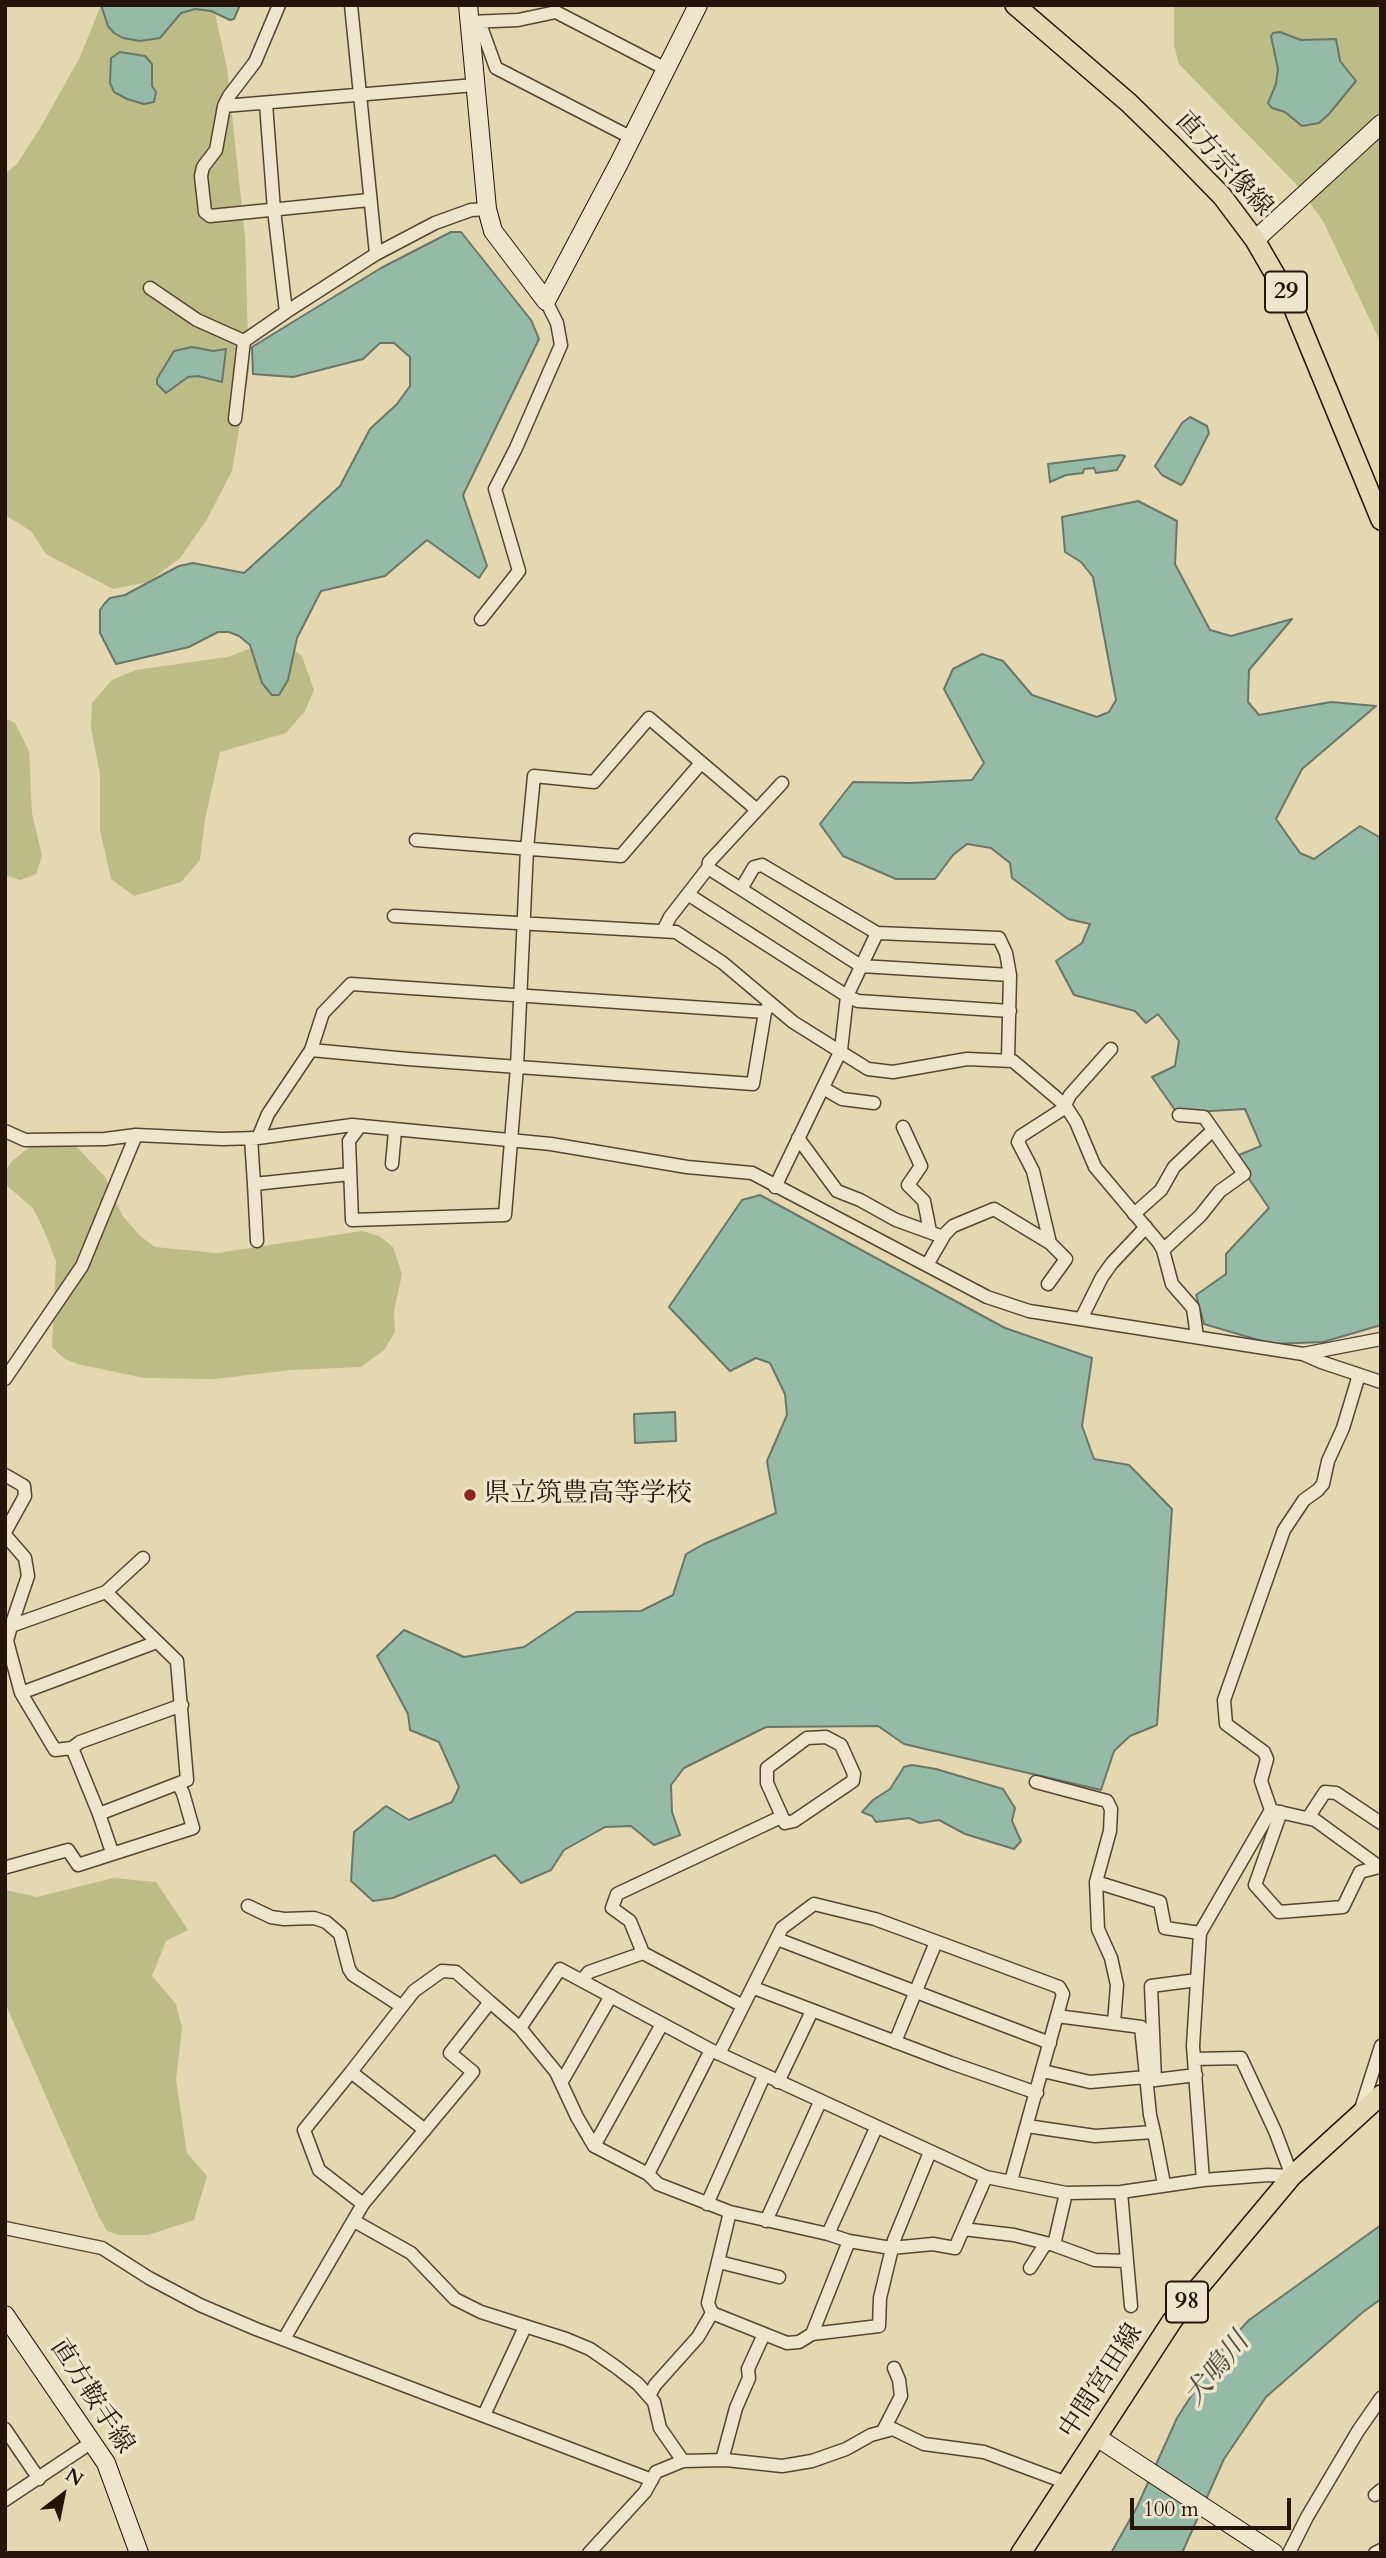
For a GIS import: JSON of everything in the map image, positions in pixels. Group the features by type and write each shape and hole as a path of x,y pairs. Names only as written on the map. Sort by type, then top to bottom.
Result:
{"main road":[{"name":"直方宗像線","path":"1015,5 1129,103 1163,136 1222,196 1255,240 1292,304 1381,520"},
{"name":"中間宮田線","path":"1021,2553 1067,2483 1104,2443 1172,2322 1292,2176 1381,2095"}],"street":[{"path":"279,5 255,62 224,106 216,150 203,167 201,176 205,212 210,216 369,200"},
{"path":"351,5 376,254"},
{"path":"546,301 698,5"},
{"path":"472,17 518,20 556,12 666,69"},
{"path":"472,17 475,85 488,209 494,231 546,301 557,323 561,345 495,489 519,571 481,619"},
{"path":"472,17 496,68 632,138"},
{"path":"224,106 475,85"},
{"path":"266,104 274,211 286,312"},
{"path":"1255,240 1381,124"},
{"path":"235,419 244,341 376,254 435,223 471,211 488,209"},
{"path":"150,288 197,320 244,341"},
{"path":"360,1126 349,1140 352,1220 505,1215 517,1067 527,849 534,775 594,782 649,718 757,810"},
{"path":"416,840 621,856 701,763"},
{"path":"663,931 670,917 708,868 709,862 782,783"},
{"path":"741,889 754,867 762,865 877,933 999,938 1006,953 1010,975 1008,1059"},
{"path":"708,868 861,966 1010,975"},
{"path":"689,895 858,1001 1010,1011"},
{"path":"394,916 676,932 723,962 768,1007 868,1069 893,1072 967,1059 1008,1059 1035,1078 1066,1106 1076,1122 1095,1167 1163,1250 1172,1284 1193,1308 1197,1337"},
{"path":"775,1187 841,1050 847,996 877,933"},
{"path":"257,1241 255,1138 311,1050 323,1013 351,984 768,1007"},
{"path":"311,1050 753,1084 768,1007"},
{"path":"1050,1243 1033,1171 1018,1142 1021,1136 1066,1106 1070,1095 1111,1049"},
{"path":"822,1088 842,1099 874,1103"},
{"path":"1163,1250 1200,1216 1220,1191 1244,1174 1204,1117 1179,1115"},
{"path":"5,1131 25,1140 105,1139 136,1135 222,1139 255,1138 352,1125 394,1131 510,1139 626,1155 687,1167 752,1173 987,1297 1029,1311 1303,1354 1381,1382"},
{"path":"903,1127 921,1166 908,1185 924,1201 930,1231"},
{"path":"1134,1214 1161,1189 1174,1167 1213,1130"},
{"path":"392,1164 394,1131"},
{"path":"5,1379 82,1266 136,1135"},
{"path":"799,1138 836,1191 860,1200 895,1220 943,1237"},
{"path":"254,1184 350,1174"},
{"path":"927,1265 943,1237 953,1226 994,1209 1050,1243 1066,1259 1048,1284"},
{"path":"1081,1319 1102,1277 1146,1227"},
{"path":"1303,1354 1381,1339"},
{"path":"1359,1375 1343,1428 1328,1461 1323,1484 1304,1500 1284,1530 1224,1700 1226,1724 1264,1752 1266,1759 1261,1781 1276,1811 1255,1885 1279,1912 1343,1907 1360,1872 1380,1868"},
{"path":"5,1475 24,1486 25,1496 5,1533 25,1558 28,1576 7,1641 20,1693 55,1750 72,1748 80,1742 182,1705"},
{"path":"11,1626 106,1592 143,1558"},
{"path":"99,1814 187,1780 177,1661 106,1592"},
{"path":"20,1693 157,1642"},
{"path":"826,1737 836,1741 841,1745 854,1774 853,1781 794,1821 785,1823 781,1817 766,1783 767,1768 807,1738 826,1737"},
{"path":"72,1748 112,1852"},
{"path":"1035,1782 1107,1801 1111,1809 1110,1831 1096,1882 1098,1929 1111,1958 1117,1985 1114,2023"},
{"path":"7,1867 68,1850 78,1865 194,1828 178,1784"},
{"path":"1308,1818 1325,1792 1336,1793 1381,1823"},
{"path":"1276,1811 1315,1820 1380,1868"},
{"path":"1203,2180 1194,2059 1200,1933 1276,1811"},
{"path":"743,2006 643,1953 630,1921 611,1908 617,1894 781,1817"},
{"path":"1096,1882 1132,1891 1160,1902 1165,1928 1200,1933"},
{"path":"648,2174 715,2052 754,1988 782,1928 814,1904 875,1919 1059,1987 1063,1994 1011,2181"},
{"path":"248,1906 271,1917 314,1918 326,1922 340,1934 353,1975 401,2006"},
{"path":"777,1939 1050,2043"},
{"path":"895,2042 936,1942"},
{"path":"582,1980 589,1972 643,1953"},
{"path":"520,2028 561,1969 764,2076 986,2177 1066,2193 1121,2192 1203,2180 1292,2176 1275,2131 1241,2058 1194,2059"},
{"path":"363,2204 320,2169 304,2130 401,2006 428,1979 442,1971 456,1972 520,2028 555,2072 594,2146 648,2174 657,2184 707,2204 849,2241 894,2248 933,2244 955,2248 986,2177"},
{"path":"1196,2076 1155,2080 1151,1986 1197,1980"},
{"path":"754,1988 1037,2093"},
{"path":"561,2083 611,1996"},
{"path":"284,2339 363,2204 473,2072 450,2053 490,2002"},
{"path":"778,2082 812,2011"},
{"path":"1057,2016 1141,2027 1154,2132 1164,2184"},
{"path":"594,2146 662,2024"},
{"path":"1359,2116 1380,2055"},
{"path":"1042,2071 1090,2082 1146,2077"},
{"path":"351,2072 425,2130"},
{"path":"707,2204 764,2076"},
{"path":"766,2221 820,2102"},
{"path":"1027,2126 1095,2136 1154,2132"},
{"path":"828,2234 876,2128"},
{"path":"730,2212 708,2303 712,2313 786,2343 799,2342 812,2334 879,2326 880,2298 894,2240 930,2152"},
{"path":"1121,2192 1131,2306"},
{"path":"1030,2268 1050,2244 1066,2193"},
{"path":"354,2221 411,2253 455,2299 481,2312 590,2349 638,2384 654,2402 660,2428 683,2461"},
{"path":"5,2228 102,2248 149,2278 200,2305 652,2480"},
{"path":"963,2229 1014,2235 1095,2260 1128,2261"},
{"path":"812,2334 849,2241"},
{"path":"719,2262 779,2277"},
{"path":"649,2396 655,2385 698,2337 712,2313"},
{"name":"直方鞍手線","path":"7,2321 106,2463 139,2553"},
{"path":"484,2415 525,2327"},
{"path":"723,2460 736,2408 749,2378 748,2369 764,2334"},
{"path":"883,2431 901,2396 894,2368"},
{"path":"1289,2553 1332,2474 1381,2398"},
{"path":"5,2429 39,2479"},
{"path":"589,2553 645,2492 656,2472 683,2461 723,2460 782,2466 812,2461 893,2429 924,2444 984,2452 1067,2483"},
{"path":"5,2500 92,2442"},
{"path":"1104,2443 1274,2553"},
{"path":"1376,2553 1381,2550"}],"green space":[{"path":"101,5 213,5 227,68 245,237 249,371 232,471 206,521 180,558 148,582 113,589 46,554 31,531 5,515 5,174 17,164 42,125 80,57"},
{"path":"1174,5 1381,5 1381,343 1323,221 1296,184 1179,64 1174,45"},
{"path":"274,640 286,644 302,656 314,690 305,711 286,733 220,752 205,819 200,860 181,882 134,896 111,879 100,830 100,774 91,728 92,703 112,680 136,670 227,657"},
{"path":"5,718 15,723 29,751 32,813 42,856 36,874 20,880 5,875"},
{"path":"46,1141 74,1144 105,1177 122,1215 139,1235 155,1247 217,1253 362,1231 379,1236 393,1247 402,1274 394,1311 395,1332 384,1350 361,1367 291,1370 214,1379 144,1378 65,1359 52,1347 56,1261 33,1208 6,1185 6,1170 12,1161 31,1146"},
{"path":"113,1878 156,1882 188,1930 166,1941 152,1976 176,2004 182,2028 176,2080 187,2153 207,2176 194,2220 148,2235 120,2235 107,2231 5,2003 5,1890 37,1897"}],"water":[{"path":"101,5 240,5 234,19 230,20 211,11 195,9 181,13 160,38 140,41 123,38 114,33 108,26"},
{"path":"1280,32 1301,40 1336,39 1340,61 1356,81 1319,123 1302,126 1268,103 1276,84 1278,69 1271,36"},
{"path":"120,52 145,56 152,64 152,86 156,92 154,102 144,104 114,92 110,83 111,58"},
{"path":"451,232 461,232 531,320 539,339 463,495 487,566 479,578 427,540 385,576 321,591 297,638 288,680 279,695 272,695 262,683 250,645 229,632 218,632 189,647 116,664 100,633 100,610 110,598 125,595 179,566 193,563 244,573 340,486 370,429 397,404 410,386 410,357 394,343 380,343 363,359 293,377 253,374 252,347 381,268"},
{"path":"192,347 213,351 226,349 222,382 198,376 188,377 166,393 157,384 157,379 174,351"},
{"path":"1190,417 1207,426 1209,433 1181,485 1162,475 1155,466 1182,423"},
{"path":"1125,456 1117,470 1096,473 1094,468 1084,469 1083,473 1066,475 1050,482 1048,464"},
{"path":"1138,501 1177,521 1175,564 1210,630 1231,636 1292,619 1249,670 1248,702 1259,715 1331,702 1376,706 1302,769 1276,819 1300,853 1314,859 1360,826 1381,838 1381,1325 1323,1342 1272,1344 1204,1324 1196,1295 1226,1274 1226,1254 1269,1208 1234,1157 1261,1146 1245,1109 1177,1113 1152,1077 1175,1066 1179,1041 1158,1014 1146,1023 1135,1011 1074,995 1056,961 1082,943 1090,924 1068,919 1012,878 1010,863 991,848 967,844 953,855 935,879 896,879 843,856 820,824 853,782 972,780 984,763 944,689 953,669 982,654 1003,661 1032,695 1097,717 1109,712 1116,700 1093,577 1081,562 1065,552 1062,517"},
{"path":"760,1195 1005,1328 1092,1358 1082,1426 1094,1459 1129,1465 1172,1509 1157,1725 1130,1736 1114,1751 1101,1790 904,1744 878,1726 766,1727 684,1768 671,1785 672,1812 680,1835 654,1845 631,1826 605,1827 564,1850 551,1870 521,1883 495,1855 393,1898 373,1901 351,1881 354,1832 386,1806 409,1820 452,1802 459,1787 439,1742 410,1730 408,1714 377,1656 404,1630 464,1657 524,1647 576,1612 641,1611 673,1595 686,1554 776,1513 767,1461 787,1415 785,1394 770,1363 756,1358 730,1371 669,1307 742,1200"},
{"path":"675,1412 676,1441 635,1443 634,1414"},
{"path":"912,1765 936,1769 1003,1789 1015,1808 1012,1821 1021,1841 1014,1849 965,1834 939,1820 920,1823 909,1818 876,1822 872,1816 862,1812 873,1800 890,1789 904,1767"},
{"name":"犬鳴川","path":"1381,2225 1381,2299 1266,2397 1224,2459 1182,2553 1111,2553 1137,2507 1177,2418 1219,2353 1249,2320"}],"place":[{"name":"県立筑豊高等学校","path":"470,1495"}]}
